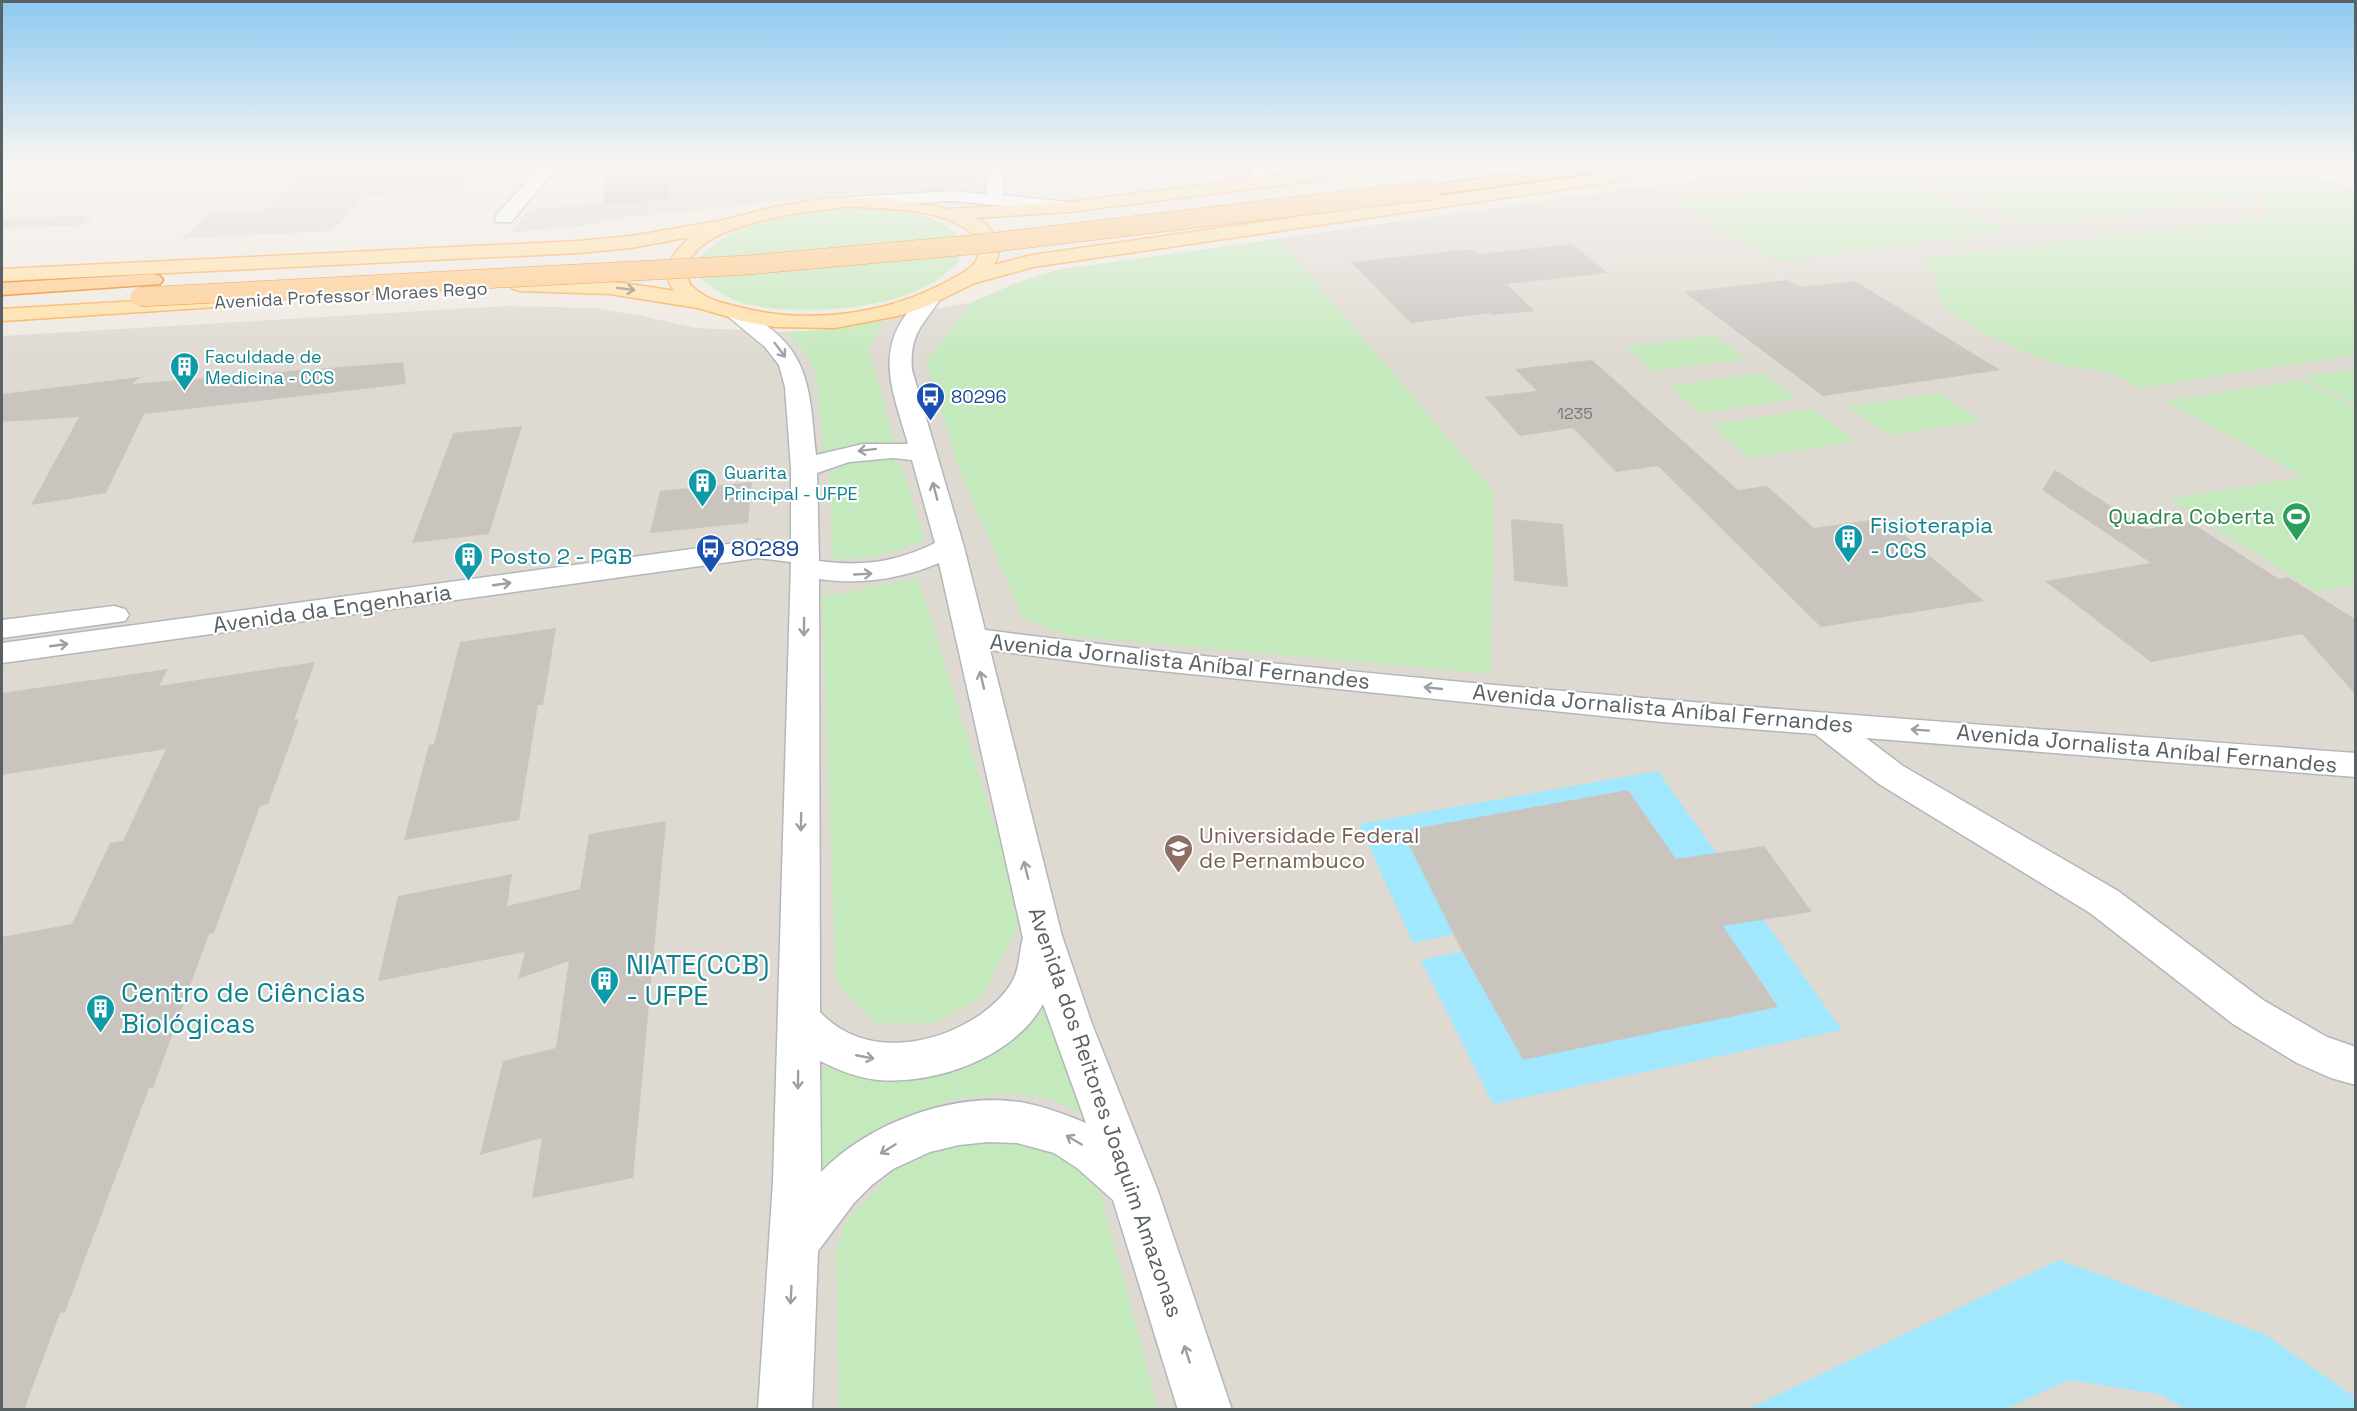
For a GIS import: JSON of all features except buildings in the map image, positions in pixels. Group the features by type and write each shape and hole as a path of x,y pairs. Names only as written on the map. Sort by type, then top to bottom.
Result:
{"highway":[{"path":"2,304 147,289 799,247 986,231"},
{"path":"2,289 147,289 760,264 980,244 1090,231"}],"main road":[{"name":"Avenida Professor Moraes Rego","path":"2,275 579,247 630,242 694,231"},
{"path":"699,302 687,294 679,284 676,274 678,263 696,243 718,231"},
{"path":"969,278 981,268 988,258 990,248 988,239 979,231"},
{"path":"969,278 1032,261 1240,231"},
{"name":"Avenida Professor Moraes Rego","path":"2,315 540,284 620,289 699,302 763,319 797,322 833,321 903,309 931,298 969,278"}],"street":[{"name":"Avenida dos Reitores Joaquim Amazonas","path":"931,298 913,318 900,340 898,362 950,547 1042,936 1071,1024 1134,1191 1205,1410"},
{"path":"735,313 773,342 790,365 797,387 804,469 805,562 797,1181 785,1410"},
{"path":"804,469 827,459 860,451 902,449 925,454"},
{"name":"Avenida da Engenharia","path":"2,629 757,531 804,517"},
{"path":"805,562 841,574 881,573 920,563 950,547"},
{"name":"Avenida da Engenharia","path":"2,653 758,549 784,551 805,562"},
{"name":"Avenida Jornalista Aníbal Fernandes","path":"972,638 1244,670 1662,711 2355,765"},
{"path":"1823,723 1891,775 2104,902 2248,1012 2312,1050 2355,1066"},
{"path":"799,1018 825,1043 862,1058 906,1062 951,1053 992,1032 1022,1002 1039,969 1042,936"},
{"path":"794,1244 822,1202 857,1168 897,1143 940,1127 984,1120 1028,1124 1068,1136 1105,1159 1134,1191"}],"shaded area":[{"path":"189,231 332,231 332,231 180,239"},
{"name":"Universidade Federal de Pernambuco","path":"1333,231 2355,231 2355,1409 2,1410 2,336 507,306 593,308 696,328 786,332 821,330 973,302 1016,283 1058,270"}],"green space":[{"path":"736,231 952,231 961,242 961,253 957,263 946,273 905,295 855,307 778,309 740,302 726,296 700,278 699,261 702,256"},
{"path":"1725,231 2011,231 1776,261"},
{"path":"2158,231 2355,231 2355,355 2138,388 2125,380 2101,371 2063,365 2033,355 1977,329 1948,309 1939,295 1937,276 1920,267 1932,265 1920,259"},
{"path":"1276,240 1330,299 1494,492 1491,674 1069,636 1023,618 959,469 926,361 973,302 1016,283 1058,270"},
{"path":"885,319 869,351 896,446 824,456 817,377 807,354 786,332 821,330"},
{"path":"1714,335 1746,359 1655,371 1625,347"},
{"path":"2355,369 2355,404 2303,377"},
{"path":"1761,373 1797,399 1701,413 1669,386"},
{"path":"2301,380 2355,407 2355,584 2316,592 2169,499 2304,477 2166,401"},
{"path":"1940,393 1982,421 1888,435 1848,407"},
{"path":"1812,409 1856,441 1750,458 1711,425"},
{"path":"870,456 893,459 901,465 925,540 880,555 833,559 829,473 844,462"},
{"path":"918,578 1023,917 982,996 936,1023 875,1023 836,983 822,597"},
{"path":"1049,971 1093,1118 1048,1098 1010,1093 955,1099 894,1119 852,1152 822,1191 818,1065 880,1079"},
{"path":"970,1130 1038,1137 1097,1179 1158,1409 839,1409 836,1253 846,1221 909,1155"}],"water":[{"path":"1658,771 1842,1030 1493,1104 1421,960 1463,951 1523,1060 1778,1006 1628,790 1402,831 1455,934 1413,943 1359,824"},
{"path":"2059,1260 2264,1334 2355,1397 2355,1409 2186,1409 2159,1394 2068,1380 2006,1409 1748,1409"}],"place":[{"name":"Faculdade de Medicina - CCS","path":"184,392"},
{"name":"80296","path":"930,422"},
{"name":"Guarita Principal - UFPE","path":"703,508"},
{"name":"Quadra Coberta","path":"2296,542"},
{"name":"Fisioterapia - CCS","path":"1849,564"},
{"name":"80289","path":"710,574"},
{"name":"Posto 2 - PGB","path":"469,582"},
{"name":"Universidade Federal de Pernambuco","path":"1178,874"},
{"name":"NIATE(CCB) - UFPE","path":"605,1006"},
{"name":"Centro de Ciências Biológicas","path":"100,1034"}]}
